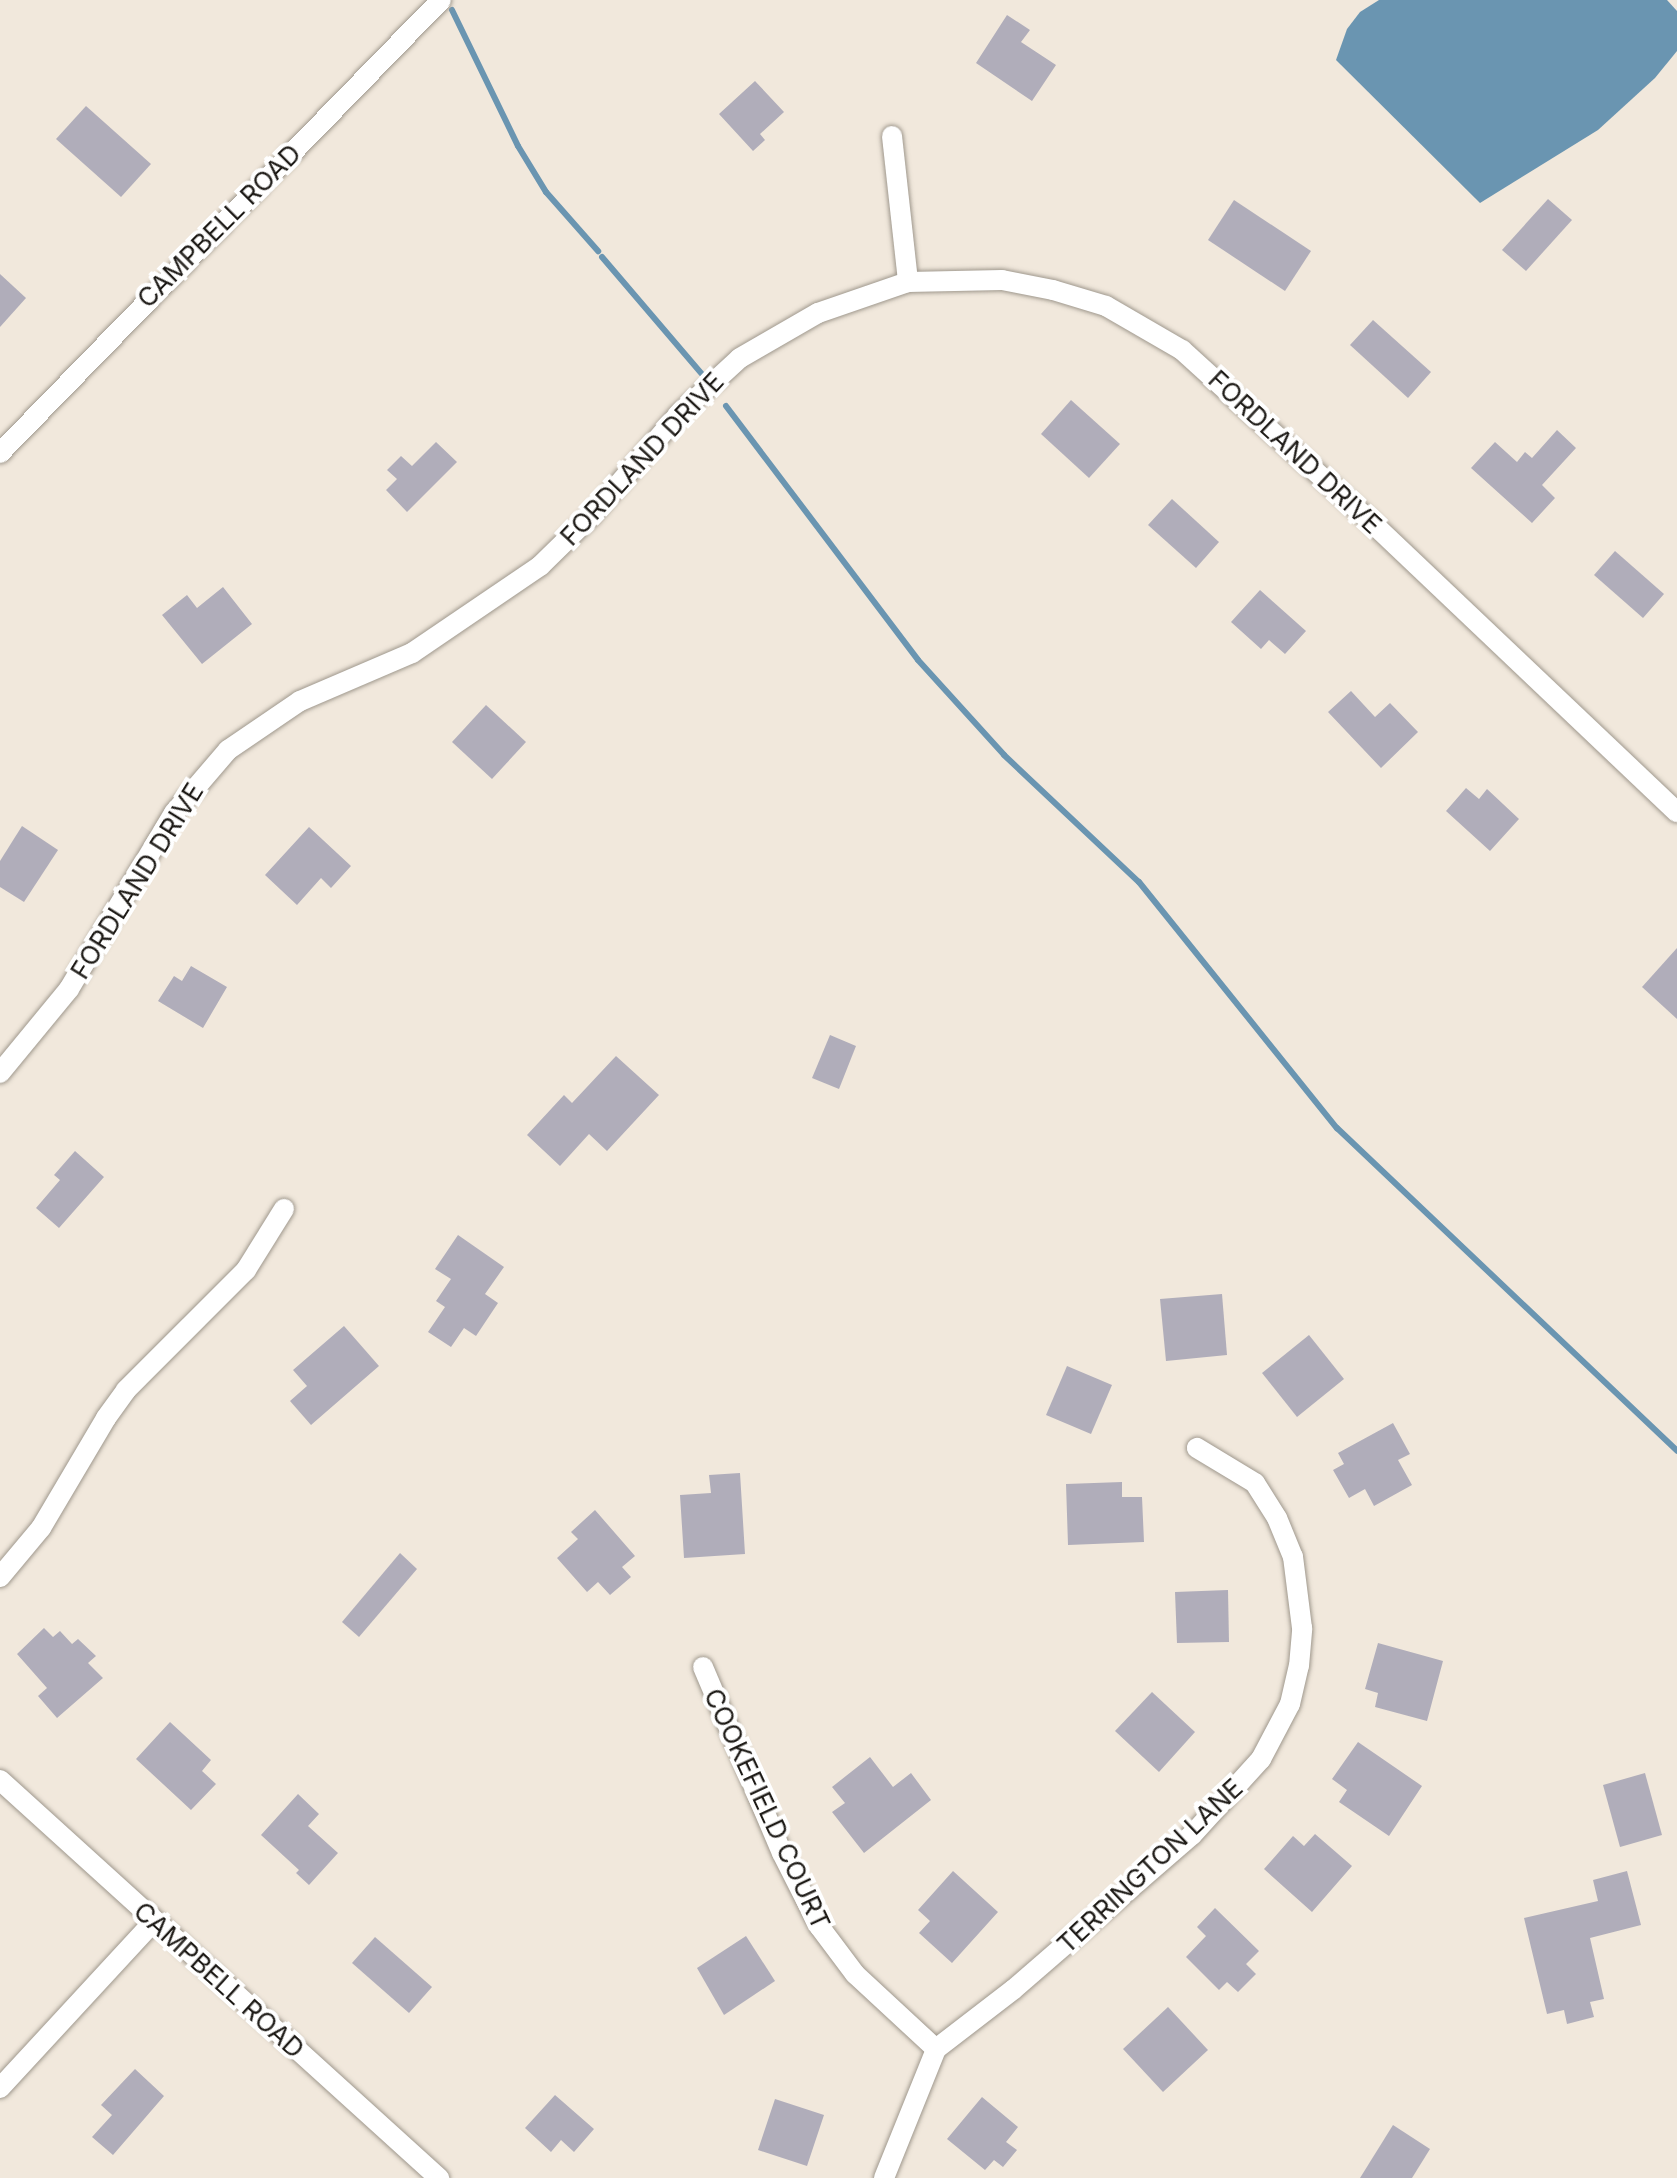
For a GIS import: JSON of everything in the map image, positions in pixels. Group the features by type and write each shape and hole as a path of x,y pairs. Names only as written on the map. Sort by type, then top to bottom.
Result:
{"street":[{"name":"CAMPBELL ROAD","path":"0,453 441,0"},
{"path":"892,136 908,282"},
{"name":"FORDLAND DRIVE","path":"0,1073 46,1020 76,979 174,813 228,750 300,701 412,653 540,566 592,515 678,415 740,358 818,313 908,282 1002,280 1053,290 1106,306 1182,350 1368,519 1677,812"},
{"path":"0,1577 41,1528 126,1390 246,1270 284,1209"},
{"name":"TERRINGTON LANE","path":"936,2049 1014,1989 1171,1854 1230,1796 1261,1759 1276,1735 1299,1666 1301,1601 1293,1557 1277,1518 1255,1483 1197,1448"},
{"name":"COOKEFIELD COURT","path":"703,1667 782,1853 819,1926 855,1974 936,2049"},
{"name":"CAMPBELL ROAD","path":"0,1780 439,2178"},
{"path":"0,2088 154,1921"},
{"path":"884,2178 936,2049"}],"water":[{"path":"1379,0 1667,0 1677,11 1677,51 1655,78 1598,130 1480,203 1336,60 1347,29 1360,12"}],"building":[{"path":"1007,15 1030,30 1021,42 1056,65 1032,101 976,63"},
{"path":"755,81 784,112 760,134 765,140 753,151 719,114"},
{"path":"86,106 151,164 121,197 56,139"},
{"path":"1548,199 1572,220 1526,271 1502,250"},
{"path":"1234,200 1311,251 1285,291 1208,240"},
{"path":"0,274 26,298 0,327"},
{"path":"1373,320 1431,372 1408,398 1350,345"},
{"path":"1071,400 1120,444 1089,478 1041,434"},
{"path":"1557,430 1576,448 1542,485 1555,498 1532,523 1471,468 1495,442 1517,462 1525,452 1532,458"},
{"path":"436,442 457,462 407,512 386,490 397,479 387,470 401,456 412,466"},
{"path":"1172,499 1219,542 1196,568 1148,525"},
{"path":"1615,551 1664,594 1643,618 1594,575"},
{"path":"223,587 252,624 202,664 162,615 187,595 197,608"},
{"path":"1260,590 1306,631 1285,654 1269,640 1261,649 1231,622"},
{"path":"1351,691 1375,717 1390,703 1418,732 1381,768 1328,712"},
{"path":"486,705 526,742 492,779 452,742"},
{"path":"1466,788 1479,799 1487,789 1519,819 1490,851 1446,811"},
{"path":"22,826 58,850 24,902 0,887 0,861"},
{"path":"309,827 351,866 331,888 321,878 297,905 265,875"},
{"path":"1677,948 1677,1019 1642,987"},
{"path":"191,966 227,987 203,1028 158,1001 174,976 182,981"},
{"path":"830,1035 856,1046 839,1089 812,1078"},
{"path":"616,1056 659,1095 607,1151 589,1134 560,1166 527,1135 564,1095 572,1103"},
{"path":"75,1151 104,1177 59,1228 36,1208 60,1180 54,1175"},
{"path":"458,1235 504,1267 485,1294 498,1303 476,1336 464,1328 451,1347 428,1332 445,1307 436,1301 451,1279 435,1269"},
{"path":"1222,1294 1227,1355 1166,1361 1160,1299"},
{"path":"344,1326 379,1366 311,1425 290,1401 307,1386 293,1370"},
{"path":"1309,1335 1344,1379 1297,1417 1262,1373"},
{"path":"1067,1366 1112,1385 1091,1434 1046,1415"},
{"path":"1393,1423 1410,1454 1398,1460 1412,1485 1374,1506 1365,1489 1349,1498 1333,1470 1344,1464 1338,1453"},
{"path":"740,1473 745,1554 684,1558 680,1495 711,1493 709,1475"},
{"path":"1122,1482 1122,1497 1142,1497 1144,1542 1068,1545 1066,1484"},
{"path":"595,1510 635,1556 622,1567 631,1577 610,1595 598,1582 587,1592 557,1558 578,1539 571,1532"},
{"path":"400,1553 417,1569 359,1637 342,1622"},
{"path":"1228,1590 1229,1642 1177,1643 1175,1592"},
{"path":"44,1628 53,1637 60,1631 72,1644 78,1639 96,1656 88,1663 103,1678 57,1718 38,1696 47,1688 17,1654"},
{"path":"1378,1643 1443,1661 1427,1721 1375,1707 1378,1693 1365,1689"},
{"path":"1152,1692 1195,1732 1159,1772 1115,1731"},
{"path":"170,1722 211,1760 202,1771 216,1784 191,1810 136,1759"},
{"path":"1358,1742 1422,1786 1389,1836 1339,1802 1347,1790 1332,1779"},
{"path":"870,1757 893,1787 911,1773 931,1800 864,1853 832,1812 845,1803 832,1787"},
{"path":"1645,1773 1662,1835 1620,1847 1603,1785"},
{"path":"298,1794 319,1814 308,1826 338,1853 309,1885 296,1873 299,1870 261,1835"},
{"path":"1315,1834 1352,1866 1312,1912 1264,1869 1293,1836 1304,1846"},
{"path":"953,1871 998,1912 952,1963 919,1933 930,1921 918,1910"},
{"path":"1627,1871 1641,1925 1590,1938 1604,1999 1590,2002 1594,2017 1567,2024 1564,2010 1547,2014 1524,1918 1598,1901 1593,1880"},
{"path":"1215,1908 1259,1951 1246,1964 1256,1974 1238,1992 1227,1982 1219,1990 1186,1957 1206,1936 1197,1927"},
{"path":"746,1936 775,1981 724,2015 697,1968"},
{"path":"375,1937 432,1987 409,2013 352,1963"},
{"path":"1168,2007 1208,2050 1163,2092 1123,2049"},
{"path":"135,2069 164,2096 113,2155 92,2137 112,2115 101,2105"},
{"path":"555,2095 594,2129 574,2152 561,2140 551,2152 525,2128"},
{"path":"982,2097 1018,2127 1006,2142 1017,2150 1003,2167 994,2160 985,2170 947,2139"},
{"path":"775,2099 824,2115 807,2166 758,2150"},
{"path":"1393,2125 1430,2149 1412,2178 1360,2178"}],"waterway":[{"path":"452,10 518,146 546,192 598,251"},
{"path":"602,257 701,373"},
{"path":"726,406 918,660 1004,755 1139,882 1337,1128 1677,1451"}]}
